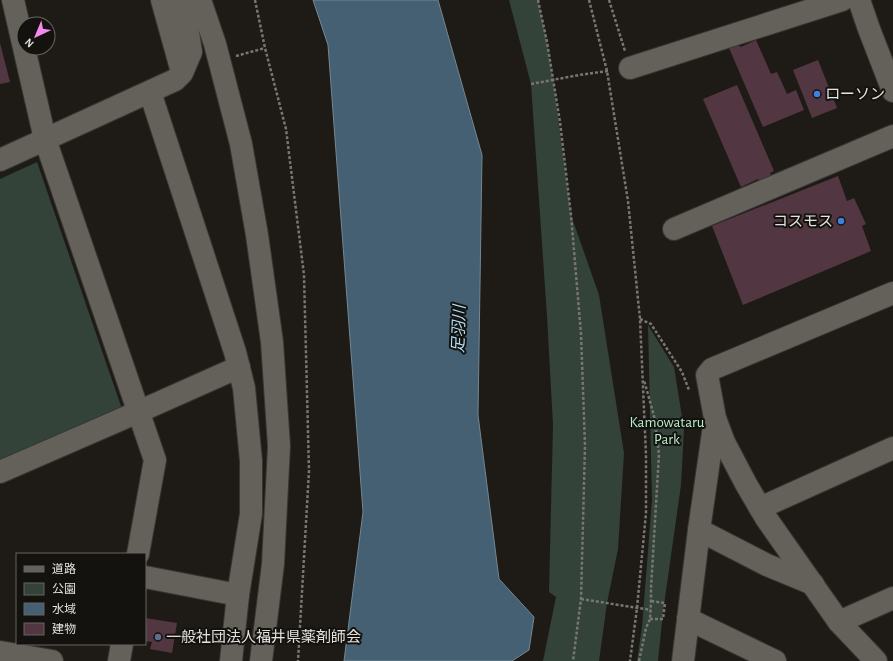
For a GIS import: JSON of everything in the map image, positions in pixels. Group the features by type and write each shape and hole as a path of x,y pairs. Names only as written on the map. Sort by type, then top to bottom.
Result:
{"street":[{"path":"13,0 45,139 155,460 138,553"},
{"path":"162,0 182,73"},
{"path":"0,160 174,80 182,73 191,52 183,0"},
{"path":"200,0 215,44 241,144 257,235 272,342 279,446 273,564 261,661"},
{"path":"630,68 842,0"},
{"path":"859,0 893,91"},
{"path":"150,92 233,344 244,388 251,461 251,514 238,595 231,661"},
{"path":"674,229 893,136"},
{"path":"876,661 839,622 760,508 724,442 715,418 707,375 712,369 893,293"},
{"path":"0,472 239,367"},
{"path":"244,388 255,400 278,460"},
{"path":"683,661 699,530 715,418"},
{"path":"760,508 893,448"},
{"path":"699,530 767,565 812,584"},
{"path":"146,577 238,595"},
{"path":"839,622 893,598"},
{"path":"688,619 775,661"},
{"path":"119,661 122,645"},
{"path":"0,652 52,661"}],"path":[{"path":"255,0 264,48 286,129 304,275 309,471 298,661"},
{"path":"538,0 554,80 560,122 570,207 581,334 585,445 581,599 573,661"},
{"path":"590,0 607,71 628,201 640,319 646,455 646,513 637,608 630,661"},
{"path":"609,0 630,68"},
{"path":"248,54 264,48"},
{"path":"531,84 607,71"},
{"path":"640,319 650,324 682,372 690,394"},
{"path":"639,661 651,610 659,454 654,416 643,374"},
{"path":"581,599 651,610"},
{"path":"650,618 663,619 665,603 651,601"}],"green space":[{"path":"509,0 538,0 553,80 571,215 599,295 624,453 618,549 607,603 599,661 543,661 556,597 549,592 553,425 531,84"},
{"path":"37,162 122,409 0,462 0,179"},
{"name":"Kamowataru Park","path":"648,325 674,367 684,429 681,485 663,612 658,661 637,661 642,627 652,500"}],"water":[{"name":"足羽川","path":"313,0 438,0 482,155 478,415 499,579 534,617 529,650 512,661 344,661 363,512 328,45"}],"building":[{"path":"756,40 771,74 777,72 787,94 796,90 804,110 763,127 729,48 737,44 741,47"},
{"path":"0,43 10,82 0,84"},
{"path":"818,60 837,108 812,118 793,70"},
{"path":"737,85 774,171 770,173 772,178 761,183 758,179 741,187 703,99"},
{"path":"838,176 847,201 854,198 866,224 862,226 871,251 743,305 712,226"},
{"path":"146,618 177,623 172,653 150,649 152,642 146,641"}],"place":[{"name":"ローソン","path":"817,94"},
{"name":"コスモス","path":"841,221"},
{"name":"一般社団法人福井県薬剤師会","path":"158,637"}]}
